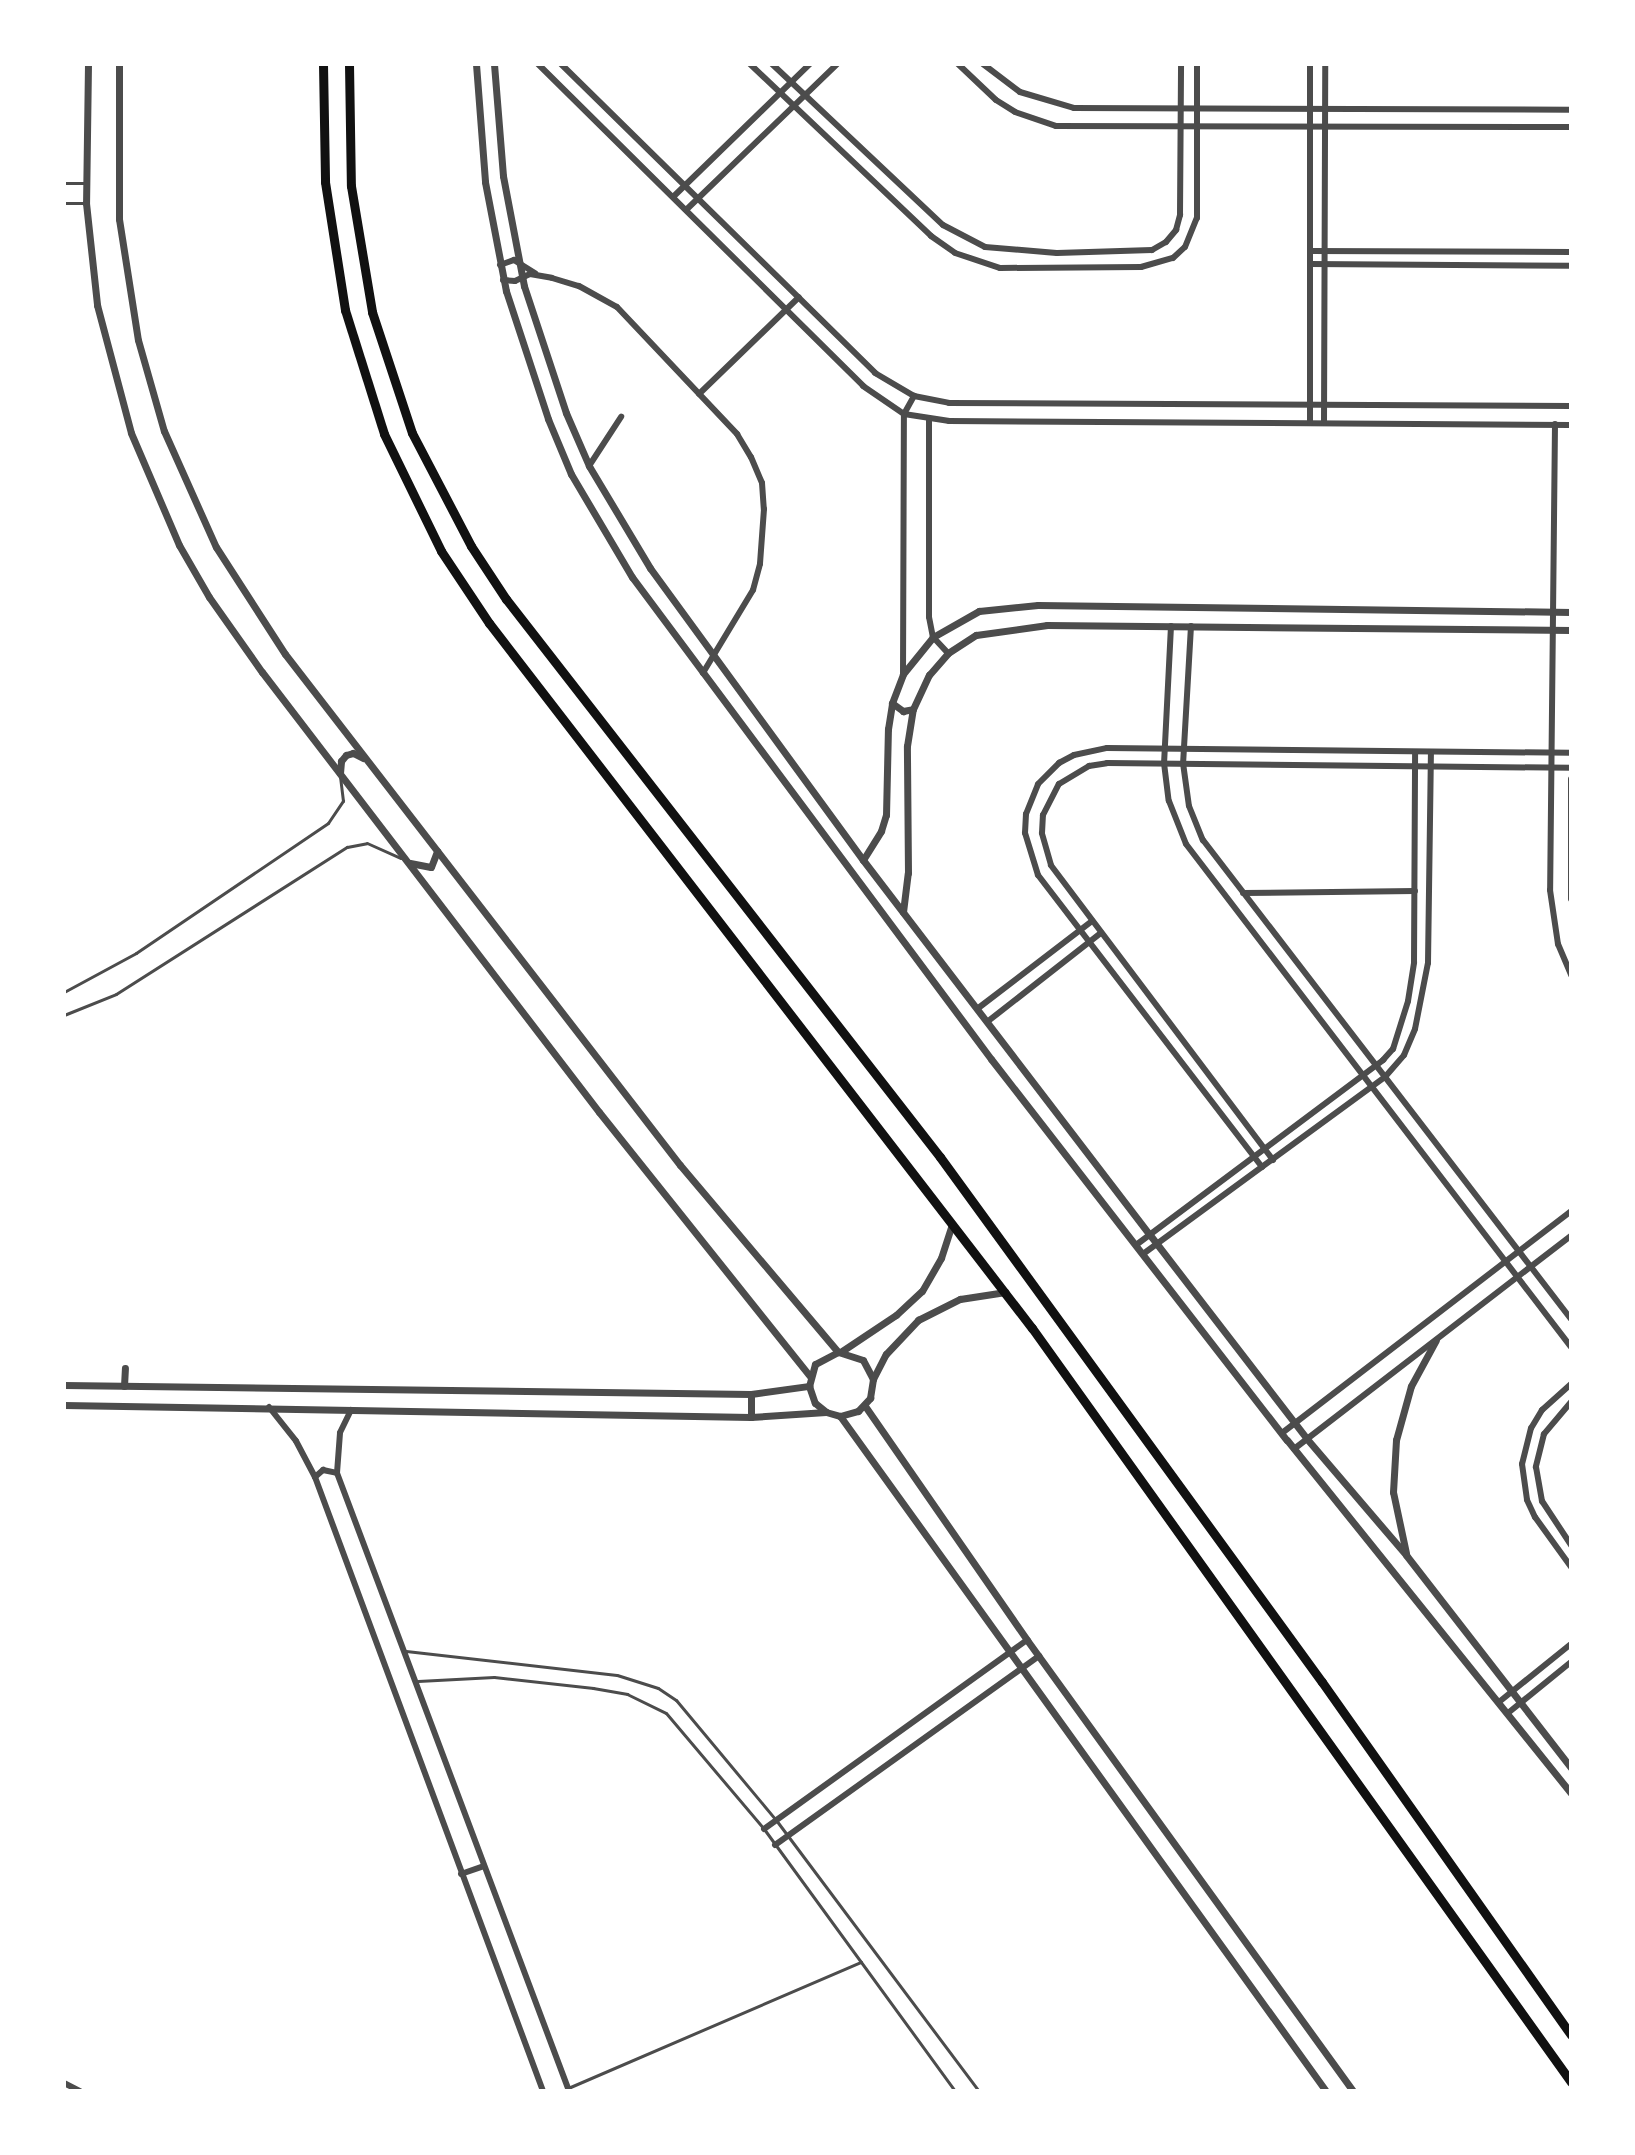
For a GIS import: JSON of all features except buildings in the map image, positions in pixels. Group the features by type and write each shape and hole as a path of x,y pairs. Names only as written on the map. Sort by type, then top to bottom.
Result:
{"highway":[{"path":"323,64 325,182 345,310 384,434 420,513 489,623 1006,1292 1571,2082"},
{"path":"349,64 351,186 372,312 412,433 471,546 506,599 940,1157 1322,1682 1571,2035"}],"street":[{"path":"88,64 86,203 91,264 104,335 122,404 152,490 186,558 225,623 809,1381 815,1403 826,1412"},
{"path":"119,64 119,219 138,340 164,431 201,519 248,602 680,1165 840,1352 863,1360 873,1379"},
{"path":"476,64 485,182 503,280 548,419 571,474 632,577 933,983 1294,1449 1571,1793"},
{"path":"494,64 498,138 522,277 566,413 589,466 650,568 863,860 1150,1235 1307,1439 1406,1555 1571,1768"},
{"path":"538,64 875,398 904,414 929,420 1571,425"},
{"path":"561,64 875,373 914,396 949,403 1571,406"},
{"path":"750,64 931,236 955,253 1000,268 1141,267 1173,258 1185,247 1197,218 1197,64"},
{"path":"772,64 943,225 974,242 1008,252 1137,251 1152,250 1166,242 1176,230 1180,215 1181,64"},
{"path":"673,197 810,64"},
{"path":"686,210 837,64"},
{"path":"958,64 996,100 1036,121 1072,126 1571,127"},
{"path":"983,64 1020,92 1074,108 1571,110"},
{"path":"1310,64 1310,423"},
{"path":"1324,423 1325,64"},
{"path":"1310,251 1571,252"},
{"path":"500,265 510,260 519,261 538,275 579,286 617,307 737,434 751,457 762,483 765,537 753,590 703,673"},
{"path":"1310,264 1571,266"},
{"path":"503,280 511,282 538,275"},
{"path":"699,394 799,297"},
{"path":"903,674 904,414 914,396"},
{"path":"589,466 621,417"},
{"path":"929,420 929,617 933,637 948,653"},
{"path":"1555,424 1552,917 1571,975"},
{"path":"863,860 881,831 886,815 892,703 903,674 933,637 979,611 1007,606 1571,612"},
{"path":"903,912 908,873 907,746 913,709 929,675 948,653 976,635 1022,626 1571,630"},
{"path":"1171,626 1164,763 1173,816 1194,857 1571,1347"},
{"path":"1191,626 1183,763 1195,824 1242,893 1571,1319"},
{"path":"892,703 903,711 913,709"},
{"path":"1262,1167 1044,884 1029,852 1025,833 1032,795 1047,773 1074,755 1107,748 1571,753"},
{"path":"1136,1245 1362,1076 1396,1042 1408,1001 1414,962 1415,752"},
{"path":"1143,1254 1329,1119 1399,1063 1415,1029 1427,979 1431,752"},
{"path":"340,773 341,761 346,755 357,754 369,761"},
{"path":"1273,1160 1059,878 1045,850 1042,824 1049,798 1059,784 1089,766 1164,763 1571,768"},
{"path":"1571,779 1571,899"},
{"path":"408,862 424,868 431,867 436,861 437,850"},
{"path":"1242,893 1415,891"},
{"path":"977,1009 1092,921"},
{"path":"987,1022 1101,933"},
{"path":"1026,972 1035,984"},
{"path":"1320,1106 1329,1119"},
{"path":"1222,1116 1234,1108"},
{"path":"1282,1433 1571,1211"},
{"path":"64,1385 751,1394 809,1381 822,1358 840,1352 896,1315 922,1291 941,1258 952,1221"},
{"path":"1294,1449 1571,1236"},
{"path":"64,1405 751,1417 826,1412 840,1416 865,1406 873,1390 873,1379 886,1354 918,1320 960,1299 1006,1292"},
{"path":"1406,1555 1393,1492 1396,1440 1411,1386 1436,1340"},
{"path":"124,1386 125,1368"},
{"path":"1571,1384 1552,1399 1536,1419 1525,1446 1522,1464 1527,1500 1535,1517 1571,1567"},
{"path":"751,1394 751,1417"},
{"path":"1571,1402 1544,1434 1536,1467 1542,1501 1571,1545"},
{"path":"865,1406 1027,1640 1353,2091"},
{"path":"269,1407 296,1441 315,1477 543,2091"},
{"path":"351,1410 337,1446 337,1473 568,2089"},
{"path":"840,1416 1326,2091"},
{"path":"315,1477 327,1469 337,1473"},
{"path":"764,1829 1027,1640"},
{"path":"1499,1702 1571,1644"},
{"path":"775,1845 1039,1656"},
{"path":"1508,1713 1571,1662"},
{"path":"857,1762 869,1778"},
{"path":"461,1874 484,1866"},
{"path":"64,2083 80,2091"}],"lane":[{"path":"64,183 86,183"},
{"path":"64,203 86,203"},
{"path":"64,992 136,953 328,823 343,801 340,773"},
{"path":"64,1015 116,994 347,847 359,843 380,847 408,862"},
{"path":"404,1651 617,1675 658,1688 676,1700 776,1820 979,2091"},
{"path":"414,1682 467,1676 507,1678 593,1688 648,1701 681,1729 764,1829 955,2091"},
{"path":"568,2089 861,1962"}]}
